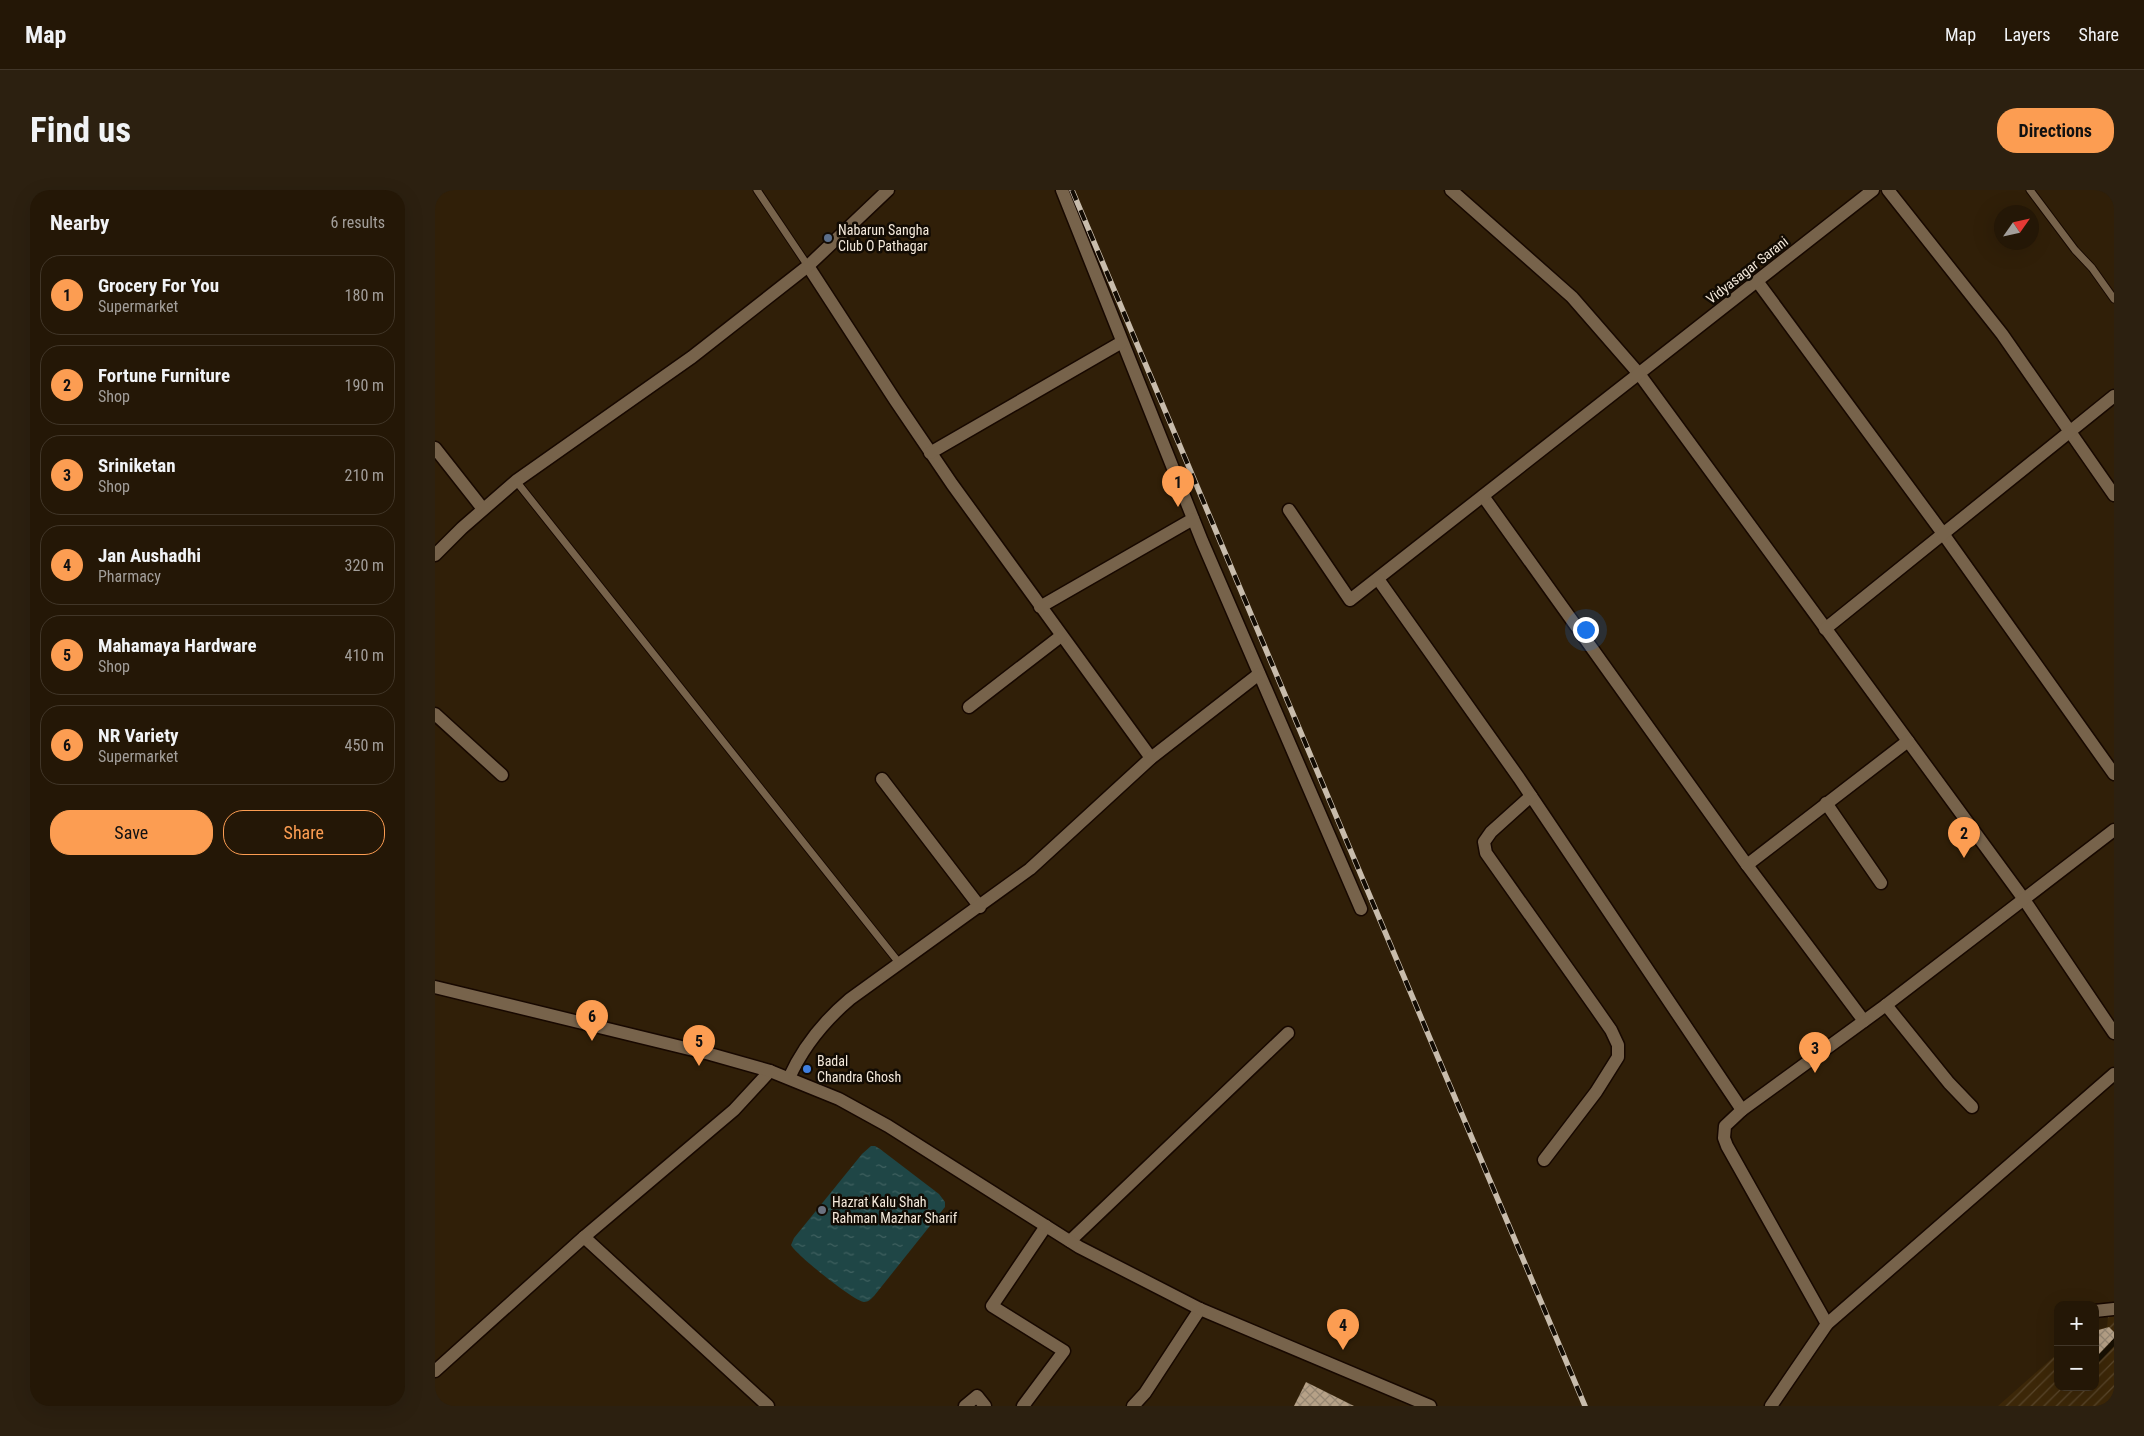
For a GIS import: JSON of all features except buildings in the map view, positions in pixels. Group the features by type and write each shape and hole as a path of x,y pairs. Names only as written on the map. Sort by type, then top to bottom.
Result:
{"street":[{"path":"435,554 483,509 517,481 692,357 808,266 888,190"},
{"path":"1062,190 1193,519 1361,909"},
{"path":"1451,190 1572,297 1639,375 2023,898 2114,1033"},
{"name":"Vidyasagar Sarani","path":"1289,510 1349,600 1639,375 1873,190"},
{"path":"1887,190 2002,334 2114,496"},
{"path":"808,266 931,453 1040,607 1151,758"},
{"path":"1757,281 1944,535 2114,774"},
{"path":"931,453 1121,342"},
{"path":"1825,629 1944,535 2070,430 2114,396"},
{"path":"435,448 483,509"},
{"path":"1483,496 1747,865 1864,1020"},
{"path":"1040,607 1193,519"},
{"path":"1377,579 1531,796 1742,1110"},
{"path":"969,707 1061,636"},
{"path":"789,1078 829,1016 1038,863 1151,758 1259,674"},
{"path":"435,714 502,775"},
{"path":"1747,865 1907,741"},
{"path":"882,779 980,907"},
{"path":"1531,796 1491,832 1484,842 1486,853 1611,1030 1618,1045 1618,1057 1609,1073 1543,1160"},
{"path":"1827,803 1881,884"},
{"path":"1827,1324 1724,1138 1725,1126 1742,1110 1886,1005 2114,830"},
{"path":"435,987 711,1054 770,1071 839,1099 888,1126 1070,1241 1200,1309 1414,1403 1431,1406"},
{"path":"1886,1005 1949,1083 1972,1107"},
{"path":"1070,1241 1289,1034"},
{"path":"435,1371 585,1237 734,1110 770,1071"},
{"path":"1771,1406 1827,1324 2114,1074"},
{"path":"1023,1406 1064,1351 992,1306 1045,1226"},
{"path":"585,1237 768,1406"},
{"path":"1133,1406 1145,1393 1200,1309"},
{"path":"2099,1311 2114,1309"},
{"path":"965,1406 977,1396 985,1406"}],"lane":[{"path":"757,190 808,266"},
{"path":"2029,190 2075,250 2092,268 2114,299"},
{"path":"517,481 900,964"}],"shaded area":[{"path":"2114,1316 2114,1406 1998,1406 2054,1357 2054,1391 2099,1391 2099,1329 2107,1327 2108,1317"}],"water":[{"path":"871,1146 880,1149 939,1194 945,1202 945,1207 874,1296 864,1302 858,1300 826,1277 791,1245 794,1238 862,1154"}],"railway":[{"path":"1072,190 1585,1406"}],"place":[{"name":"Nabarun Sangha Club O Pathagar","path":"828,238"},
{"name":"Grocery For You","path":"1178,507"},
{"name":"Fortune Furniture","path":"1964,858"},
{"name":"NR Variety","path":"592,1041"},
{"name":"Mahamaya Hardware","path":"699,1066"},
{"name":"Badal Chandra Ghosh","path":"807,1069"},
{"name":"Sriniketan","path":"1815,1073"},
{"name":"Hazrat Kalu Shah Rahman Mazhar Sharif","path":"822,1210"},
{"name":"Jan Aushadhi","path":"1343,1350"}]}
